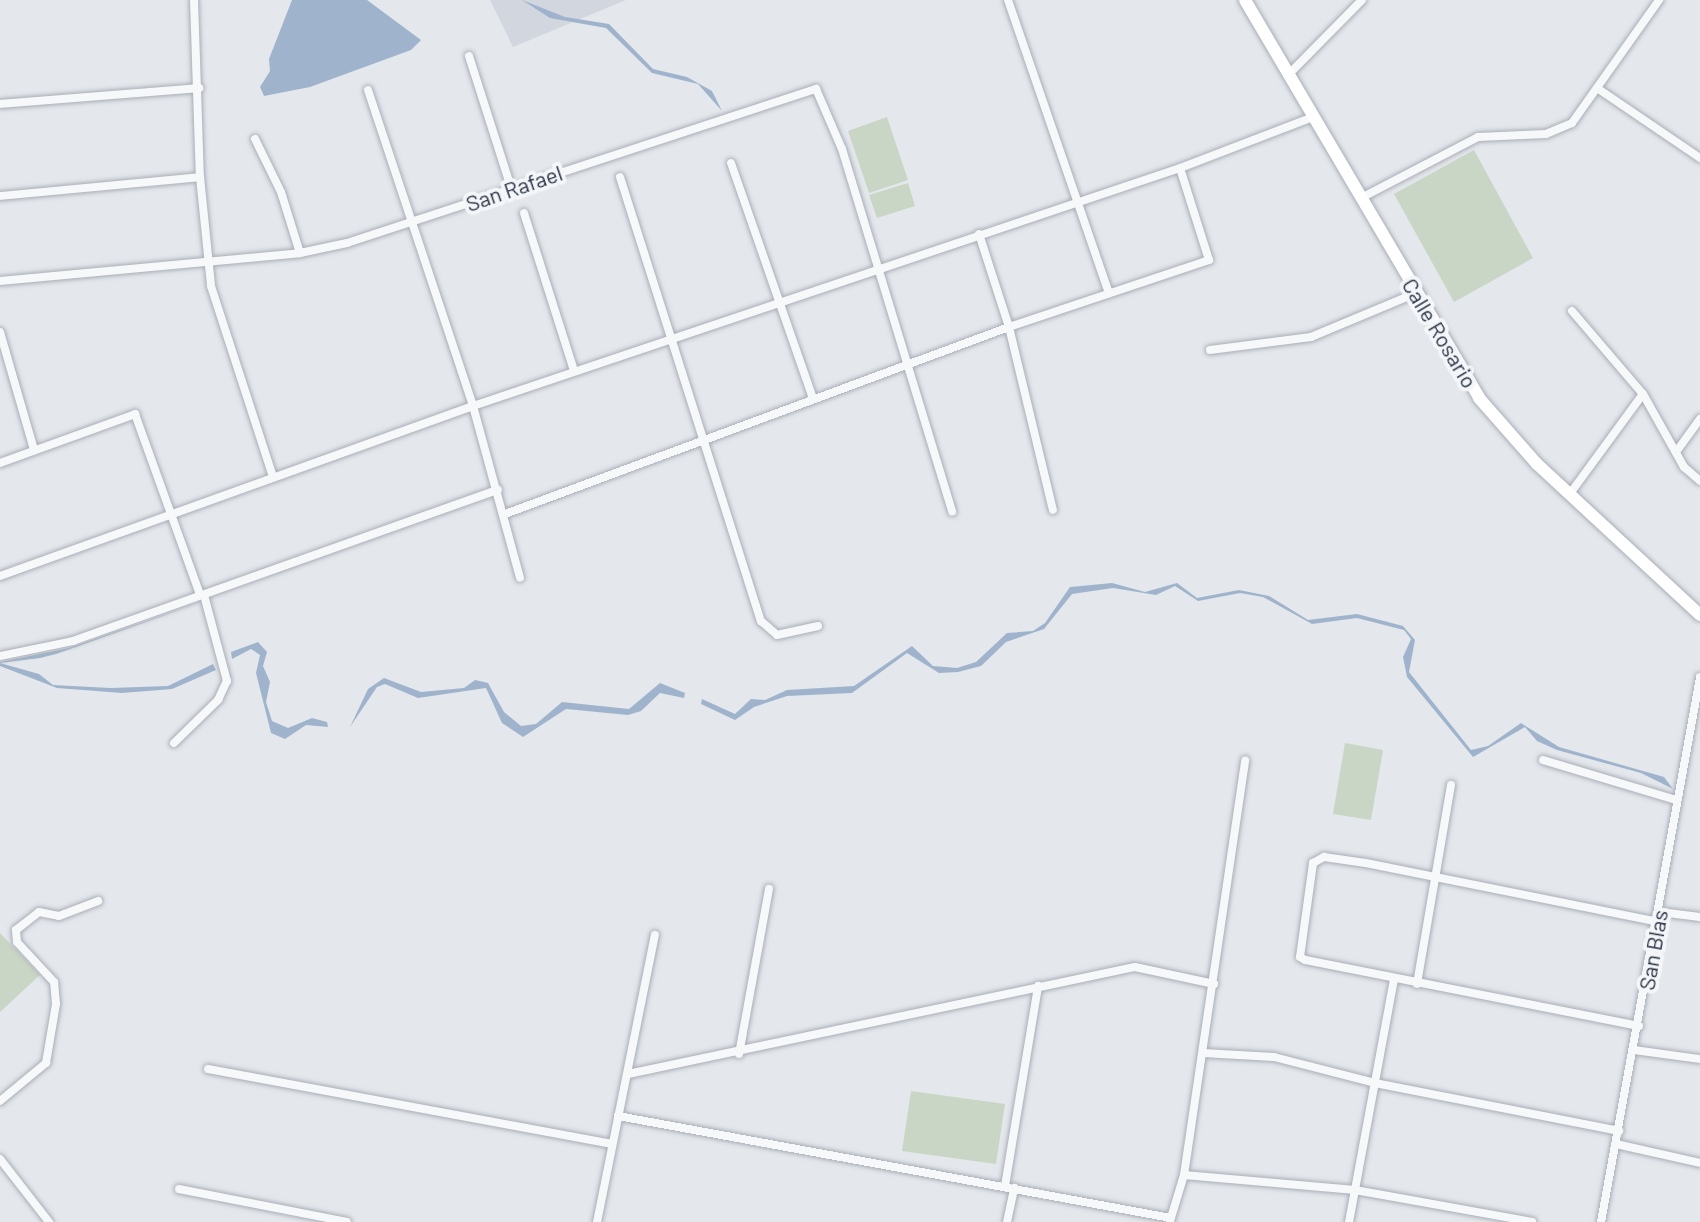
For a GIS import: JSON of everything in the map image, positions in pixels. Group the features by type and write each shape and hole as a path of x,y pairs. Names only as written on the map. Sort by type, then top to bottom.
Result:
{"main road":[{"name":"Calle Rosario","path":"1245,0 1479,398 1569,495 1699,611"}],"street":[{"path":"194,0 200,177 207,258 215,305 273,477"},
{"path":"1008,0 1027,65 1049,109 1109,293"},
{"path":"1289,74 1362,0"},
{"path":"1361,198 1478,137 1562,129 1597,88 1659,0"},
{"path":"469,56 511,188"},
{"path":"0,104 199,88"},
{"path":"1597,88 1700,158"},
{"name":"San Rafael","path":"0,281 207,258 300,253 413,224 511,188 816,89 842,149 878,267"},
{"path":"368,90 473,406 505,514 520,578"},
{"path":"0,576 473,406 1078,199 1180,168 1313,117"},
{"path":"255,139 281,192 300,253"},
{"path":"731,163 813,399"},
{"path":"505,514 1009,327 1211,258 1180,168"},
{"path":"0,196 200,177"},
{"path":"620,177 761,621 777,635 818,626"},
{"path":"524,213 574,371"},
{"path":"979,234 1009,327 1053,510"},
{"path":"878,267 952,512"},
{"path":"1210,350 1311,337 1416,293"},
{"path":"1572,311 1643,394 1676,452 1700,481"},
{"path":"0,332 34,450"},
{"path":"1569,495 1643,394"},
{"path":"0,463 135,414 226,669 225,690 174,743"},
{"path":"1676,452 1700,419"},
{"path":"0,656 73,641 498,490"},
{"name":"San Blas","path":"1601,1222 1660,912 1676,800 1700,677"},
{"path":"618,1116 1010,1187 1171,1220 1184,1175 1245,760"},
{"path":"1543,760 1676,800"},
{"path":"1417,984 1451,785"},
{"path":"1639,1026 1417,984 1300,957 1313,863 1324,857 1658,922"},
{"path":"739,1054 769,889"},
{"path":"0,1101 46,1063 56,1004 54,982 17,942 16,930 39,912 59,916 98,901"},
{"path":"1660,912 1700,917"},
{"path":"597,1222 655,935"},
{"path":"628,1074 739,1054 1135,967 1214,984"},
{"path":"1349,1222 1394,979"},
{"path":"1007,1222 1038,986"},
{"path":"1634,1050 1700,1059"},
{"path":"1203,1053 1274,1057 1375,1083 1619,1131"},
{"path":"208,1069 611,1144"},
{"path":"1616,1144 1700,1163"},
{"path":"0,1159 49,1222"},
{"path":"1184,1175 1355,1190 1532,1222"},
{"path":"179,1189 347,1222"}],"shaded area":[{"path":"490,0 626,0 513,47"}],"green space":[{"path":"887,117 908,180 869,193 848,131"},
{"path":"1474,150 1533,258 1454,302 1394,194"},
{"path":"908,183 915,206 877,218 869,195"},
{"path":"1345,743 1383,750 1371,820 1333,814"},
{"path":"0,933 40,975 0,1012"},
{"path":"911,1091 1005,1104 996,1164 902,1151"}],"water":[{"path":"292,0 367,0 421,40 411,50 310,87 264,96 260,87 270,71 269,59"},
{"path":"522,0 565,17 609,24 653,69 687,77 712,91 722,111 698,84 652,73 606,28 550,18"},
{"path":"1112,583 1145,592 1177,583 1197,598 1239,590 1269,596 1308,620 1357,614 1403,626 1415,640 1409,672 1471,750 1488,746 1521,723 1559,747 1664,777 1673,789 1641,773 1557,750 1537,741 1525,727 1473,757 1407,677 1403,657 1411,639 1404,630 1357,618 1312,624 1263,597 1240,593 1198,601 1175,586 1156,595 1113,588 1072,594 1044,629 1006,642 981,666 958,672 939,673 907,653 852,693 787,696 754,707 735,720 701,704 702,699 735,714 751,699 765,700 787,690 854,686 912,646 933,666 957,668 976,662 1007,633 1033,631 1045,623 1070,587"},
{"path":"202,602 56,654 0,663 69,648"},
{"path":"258,642 267,652 263,666 270,682 266,702 272,721 288,728 312,718 327,722 328,727 306,725 285,739 271,733 256,673 260,655 251,649 232,659 231,652"},
{"path":"0,663 39,674 53,685 111,688 168,686 213,664 216,670 172,689 122,693 57,688 0,666"},
{"path":"384,678 421,692 464,688 475,680 488,683 504,712 521,726 536,724 562,702 629,709 660,683 685,693 684,698 660,693 641,711 628,715 566,709 523,737 502,723 486,688 418,698 385,684 377,687 350,727 368,689"}]}
